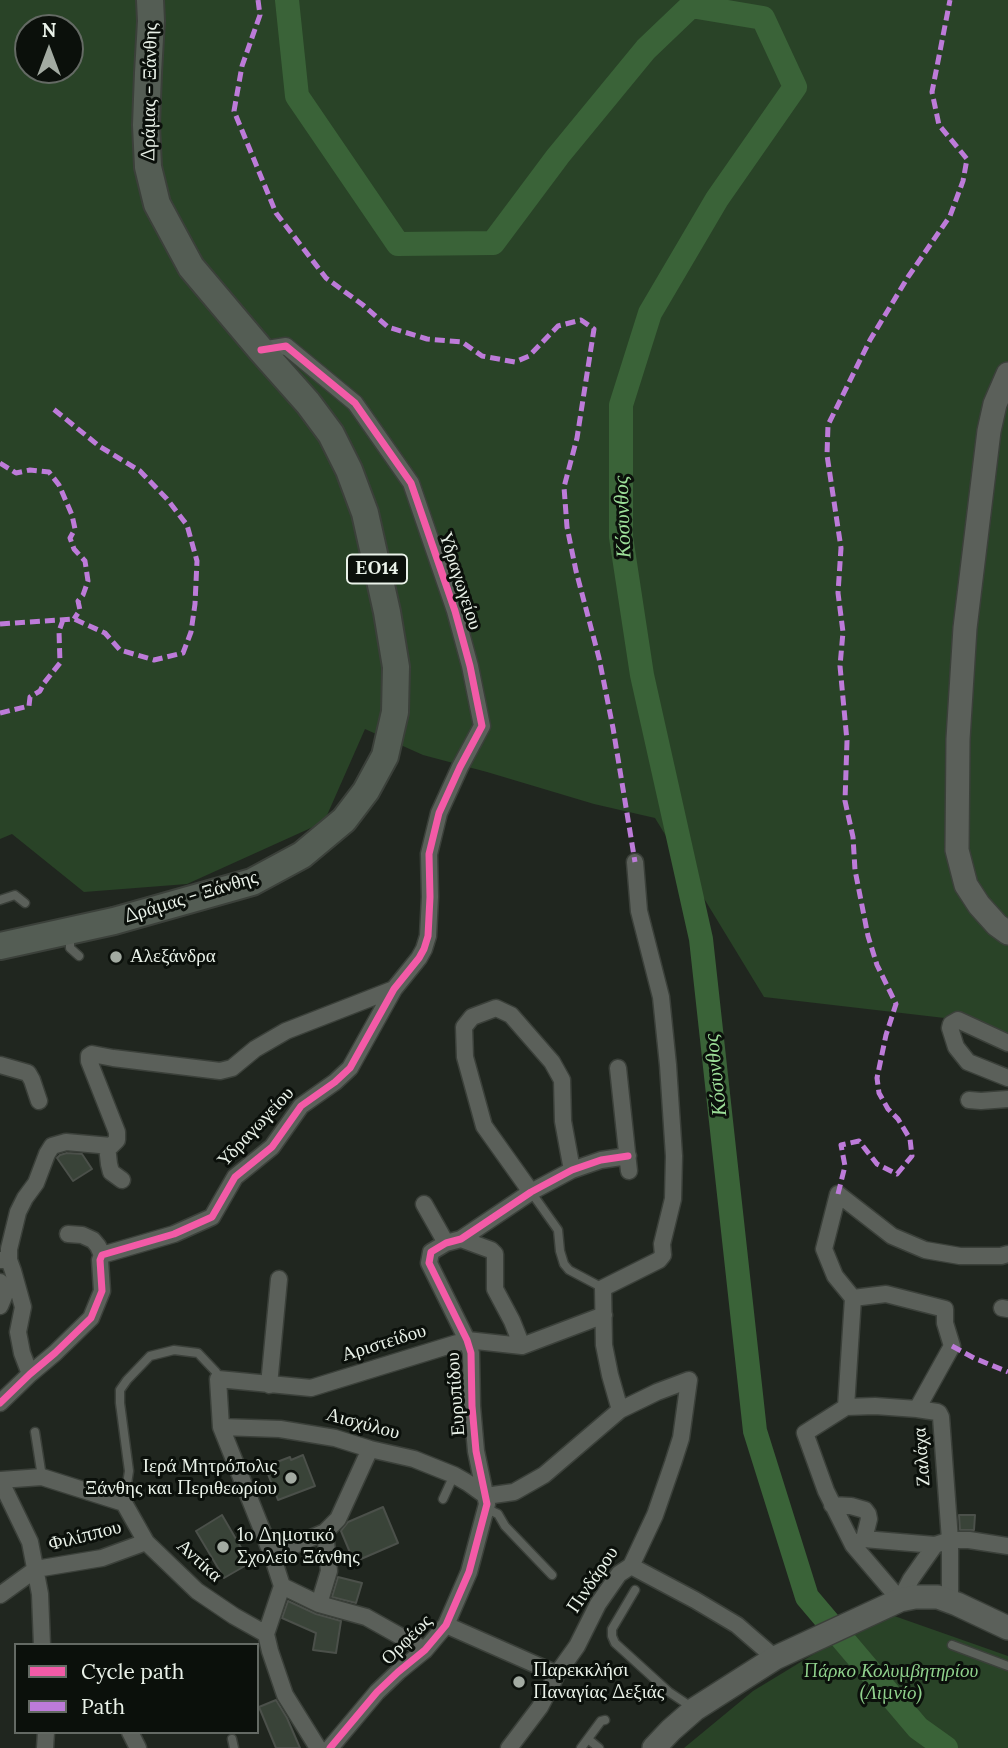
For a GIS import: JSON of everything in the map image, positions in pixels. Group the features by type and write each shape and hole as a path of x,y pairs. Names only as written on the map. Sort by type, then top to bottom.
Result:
{"main road":[{"name":"Δράμας - Ξάνθης","path":"0,946 114,921 252,882 302,855 344,820 366,791 385,756 396,712 396,667 387,612 365,513 349,470 331,434 308,402 191,267 157,204 148,167 146,125 150,0"}],"street":[{"name":"Υδραγωγείου","path":"102,1255 174,1234 212,1217 235,1177 272,1147 301,1106 350,1068 394,989 424,949 428,936 429,854 439,813 482,726 455,611 411,483 355,403 286,346 261,350"},
{"path":"1008,374 995,404 989,431 965,628 958,739 957,850 965,885 988,915 1008,933"},
{"path":"486,1502 514,1492 544,1475 620,1410 604,1345 603,1288 659,1260 663,1255 662,1244 673,1199 674,1156 667,1052 661,998 639,911 635,862"},
{"path":"30,1374 22,1353 19,1332 23,1307 4,1260 18,1212 36,1183 52,1146 66,1142 111,1146 117,1140 117,1132 88,1058 92,1054 220,1071 232,1068 255,1049 286,1031 394,989"},
{"path":"531,1192 484,1126 465,1057 464,1027 472,1017 496,1008 511,1015 552,1062 562,1080 563,1121 572,1170"},
{"path":"1008,1043 958,1020 951,1024 956,1046 968,1062 1008,1078"},
{"path":"0,1065 28,1073 39,1101"},
{"name":"Ευρυπίδου","path":"486,1502 475,1451 471,1353 467,1339 429,1263 431,1252 572,1170 601,1160 628,1163 618,1068"},
{"path":"968,1100 1008,1099"},
{"path":"107,1146 111,1172 122,1180"},
{"path":"846,1407 853,1298 835,1276 824,1249 838,1194 892,1236 925,1250 960,1256 1008,1254"},
{"path":"424,1204 454,1241 491,1250 495,1254 495,1289 522,1346"},
{"path":"0,1403 91,1318 102,1291 102,1255 98,1246 93,1240 82,1235 68,1234"},
{"path":"269,1385 279,1279"},
{"path":"0,1282 5,1294 0,1306"},
{"name":"Ζαλάχα","path":"853,1298 886,1294 945,1309 945,1323 951,1346 917,1409 937,1412 941,1417 943,1543"},
{"name":"Αριστείδου","path":"218,1379 311,1388 467,1339 522,1346 604,1315"},
{"path":"218,1379 221,1427 282,1586 267,1634 270,1651 285,1695 318,1748"},
{"name":"Πινδάρου","path":"509,1748 540,1707 557,1674 577,1646 598,1604 619,1574 631,1566 655,1515 681,1438 689,1380 620,1410"},
{"path":"901,1601 832,1505 805,1433 846,1407 917,1409"},
{"name":"Αισχύλου","path":"221,1427 313,1433 414,1459 468,1483 486,1502"},
{"path":"272,1555 325,1532 338,1519 369,1449"},
{"path":"43,1643 40,1594 30,1542 0,1480 42,1478 124,1503"},
{"name":"Ορφέως","path":"330,1748 377,1692 425,1650 446,1625 469,1572 486,1502"},
{"name":"Αντίκα","path":"124,1503 146,1542 197,1591 267,1634"},
{"path":"832,1505 851,1506 865,1510 868,1514 869,1519 859,1542"},
{"path":"319,1604 329,1571 325,1532"},
{"path":"859,1542 943,1543 969,1540 1008,1546"},
{"name":"Φιλίππου","path":"0,1595 36,1569 102,1558 146,1542"},
{"path":"901,1601 911,1579 943,1543"},
{"path":"943,1543 950,1602"},
{"path":"631,1566 695,1600 782,1655"},
{"path":"282,1586 319,1604 366,1617 425,1650"},
{"path":"654,1748 695,1709 782,1655 901,1601 926,1596 938,1597 1008,1628"},
{"path":"446,1625 557,1674"}],"lane":[{"path":"0,900 15,895 25,903"},
{"path":"74,929 70,948 79,956"},
{"path":"531,1192 558,1230 564,1264 569,1270 603,1288"},
{"path":"124,1503 129,1471 120,1390 127,1380 150,1356 174,1350 198,1353 216,1372 218,1379"},
{"path":"35,1432 42,1478"},
{"path":"443,1499 454,1475"},
{"path":"486,1502 552,1576"},
{"path":"635,1590 612,1629 615,1643 669,1692 695,1709"},
{"path":"952,1645 1008,1666"},
{"path":"581,1748 601,1721 605,1720"},
{"path":"588,1739 599,1748"}],"green space":[{"path":"0,0 1008,0 1008,1035 979,1022 764,997 655,818 594,804 423,755 365,729 324,822 187,884 84,892 12,834 0,839"},
{"name":"Πάρκο Κολυμβητηρίου (Λιμνίο)","path":"883,1612 1008,1656 1008,1748 684,1748 753,1691"}],"building":[{"path":"67,1153 82,1154 92,1169 73,1181 57,1158"},
{"name":"Ιερά Μητρόπολις Ξάνθης και Περιθεωρίου","path":"303,1455 315,1486 278,1500 266,1469 290,1457 291,1460"},
{"path":"383,1507 398,1543 354,1562 341,1531 348,1522"},
{"name":"1ο Δημοτικό Σχολείο Ξάνθης","path":"222,1515 250,1563 224,1578 196,1531"},
{"path":"959,1515 975,1515 974,1530 960,1530"},
{"path":"338,1577 362,1583 356,1603 332,1597"},
{"path":"288,1601 316,1614 341,1621 336,1653 313,1650 316,1633 282,1618"},
{"path":"276,1700 300,1748 276,1748 259,1707"}],"waterway":[{"name":"Κόσυνθος","path":"287,0 297,96 398,244 493,243 558,156 646,49 691,6 763,18 795,87 717,199 650,313 621,405 621,537 642,675 701,939 755,1431 807,1597 918,1728 946,1748"}],"marked path":[{"path":"258,0 260,15 242,66 234,111 276,213 326,278 388,327 427,339 462,342 482,356 515,362 529,356 558,326 581,320 594,329 577,438 564,487 567,527 599,658 635,862"},
{"path":"838,1194 845,1166 841,1145 859,1141 877,1164 897,1174 912,1156 910,1139 879,1093 877,1078 896,1004 877,965 868,936 845,801 847,741 840,666 843,632 838,593 841,548 827,455 828,425 870,340 908,277 950,216 963,181 967,159 939,125 932,92 950,0"},
{"path":"0,624 74,619 105,633 120,650 154,660 183,653 191,632 197,561 187,525 140,471 99,446 51,407"},
{"path":"0,463 16,473 30,470 49,472 59,485 75,529 70,538 74,549 85,561 88,581 78,601 80,610 74,619"},
{"path":"0,713 29,706 30,697 40,691 60,663 59,631 63,620"},
{"path":"952,1346 1008,1372"}],"cycle path":[{"path":"0,1403 91,1318 102,1291 102,1255 174,1234 212,1217 235,1177 272,1147 301,1106 350,1068 394,989 424,949 428,936 429,854 439,813 482,726 455,611 411,483 355,403 286,346 261,350"},
{"path":"330,1748 377,1692 425,1650 446,1625 469,1572 487,1504 476,1451 471,1353 429,1263 431,1252 446,1243 461,1239 531,1192 572,1170 601,1160 628,1156"}],"place":[{"name":"Αλεξάνδρα","path":"116,957"},
{"name":"Ιερά Μητρόπολις Ξάνθης και Περιθεωρίου","path":"291,1478"},
{"name":"1ο Δημοτικό Σχολείο Ξάνθης","path":"223,1547"},
{"name":"Παρεκκλήσι Παναγίας Δεξιάς","path":"519,1682"}]}
